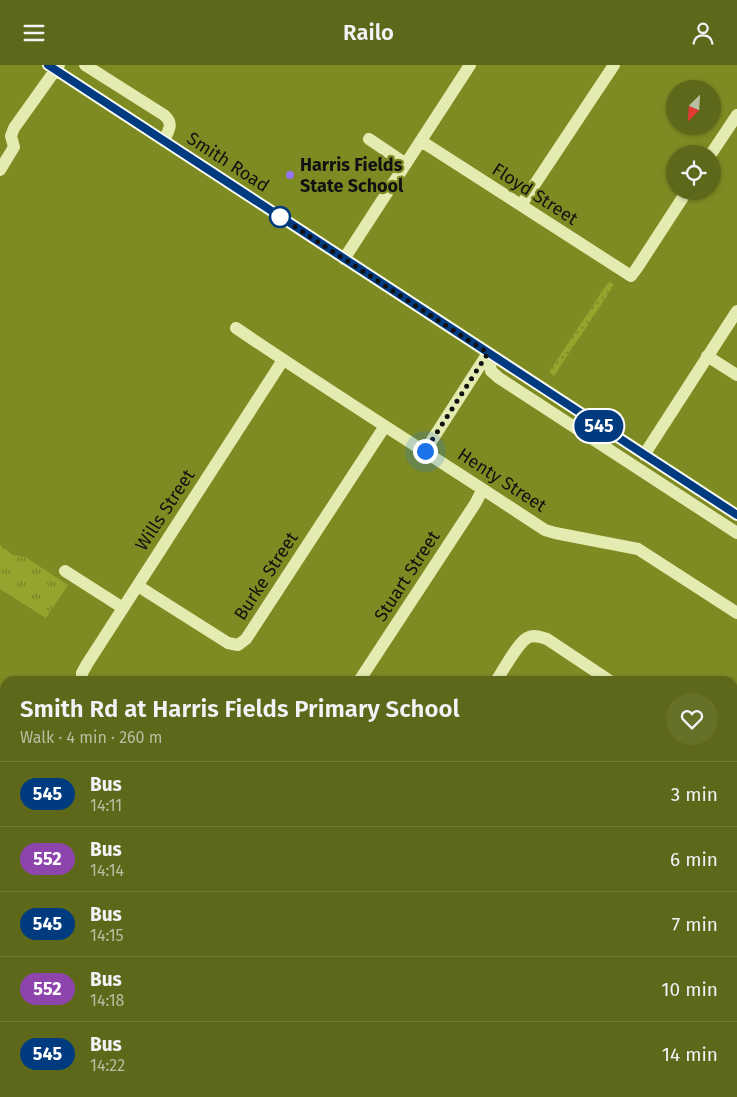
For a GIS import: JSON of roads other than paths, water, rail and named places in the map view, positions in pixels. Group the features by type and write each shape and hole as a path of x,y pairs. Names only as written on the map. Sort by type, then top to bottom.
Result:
{"street":[{"path":"85,65 164,115 169,120 170,127 164,141"},
{"path":"344,259 470,65"},
{"path":"521,205 614,65"},
{"path":"0,170 14,147 11,136 14,128 54,67"},
{"name":"Smith Road","path":"54,67 164,141 737,515"},
{"path":"718,145 737,115"},
{"path":"369,139 406,163"},
{"name":"Floyd Street","path":"421,141 631,276 681,200"},
{"path":"644,455 737,311"},
{"name":"Henty Street","path":"236,328 385,427 545,529 555,533 638,549 737,613"},
{"path":"425,451 488,353"},
{"path":"488,353 491,371 499,378 737,533"},
{"path":"707,356 737,375"},
{"name":"Wills Street","path":"82,676 82,673 123,608 283,360"},
{"name":"Burke Street","path":"138,585 228,643 238,645 246,639 385,427"},
{"name":"Stuart Street","path":"362,676 483,489"},
{"path":"65,571 123,608"},
{"path":"499,676 518,647 528,637 539,636 547,639 602,676"}],"place":[{"name":"Harris Fields State School","path":"290,175"}]}
